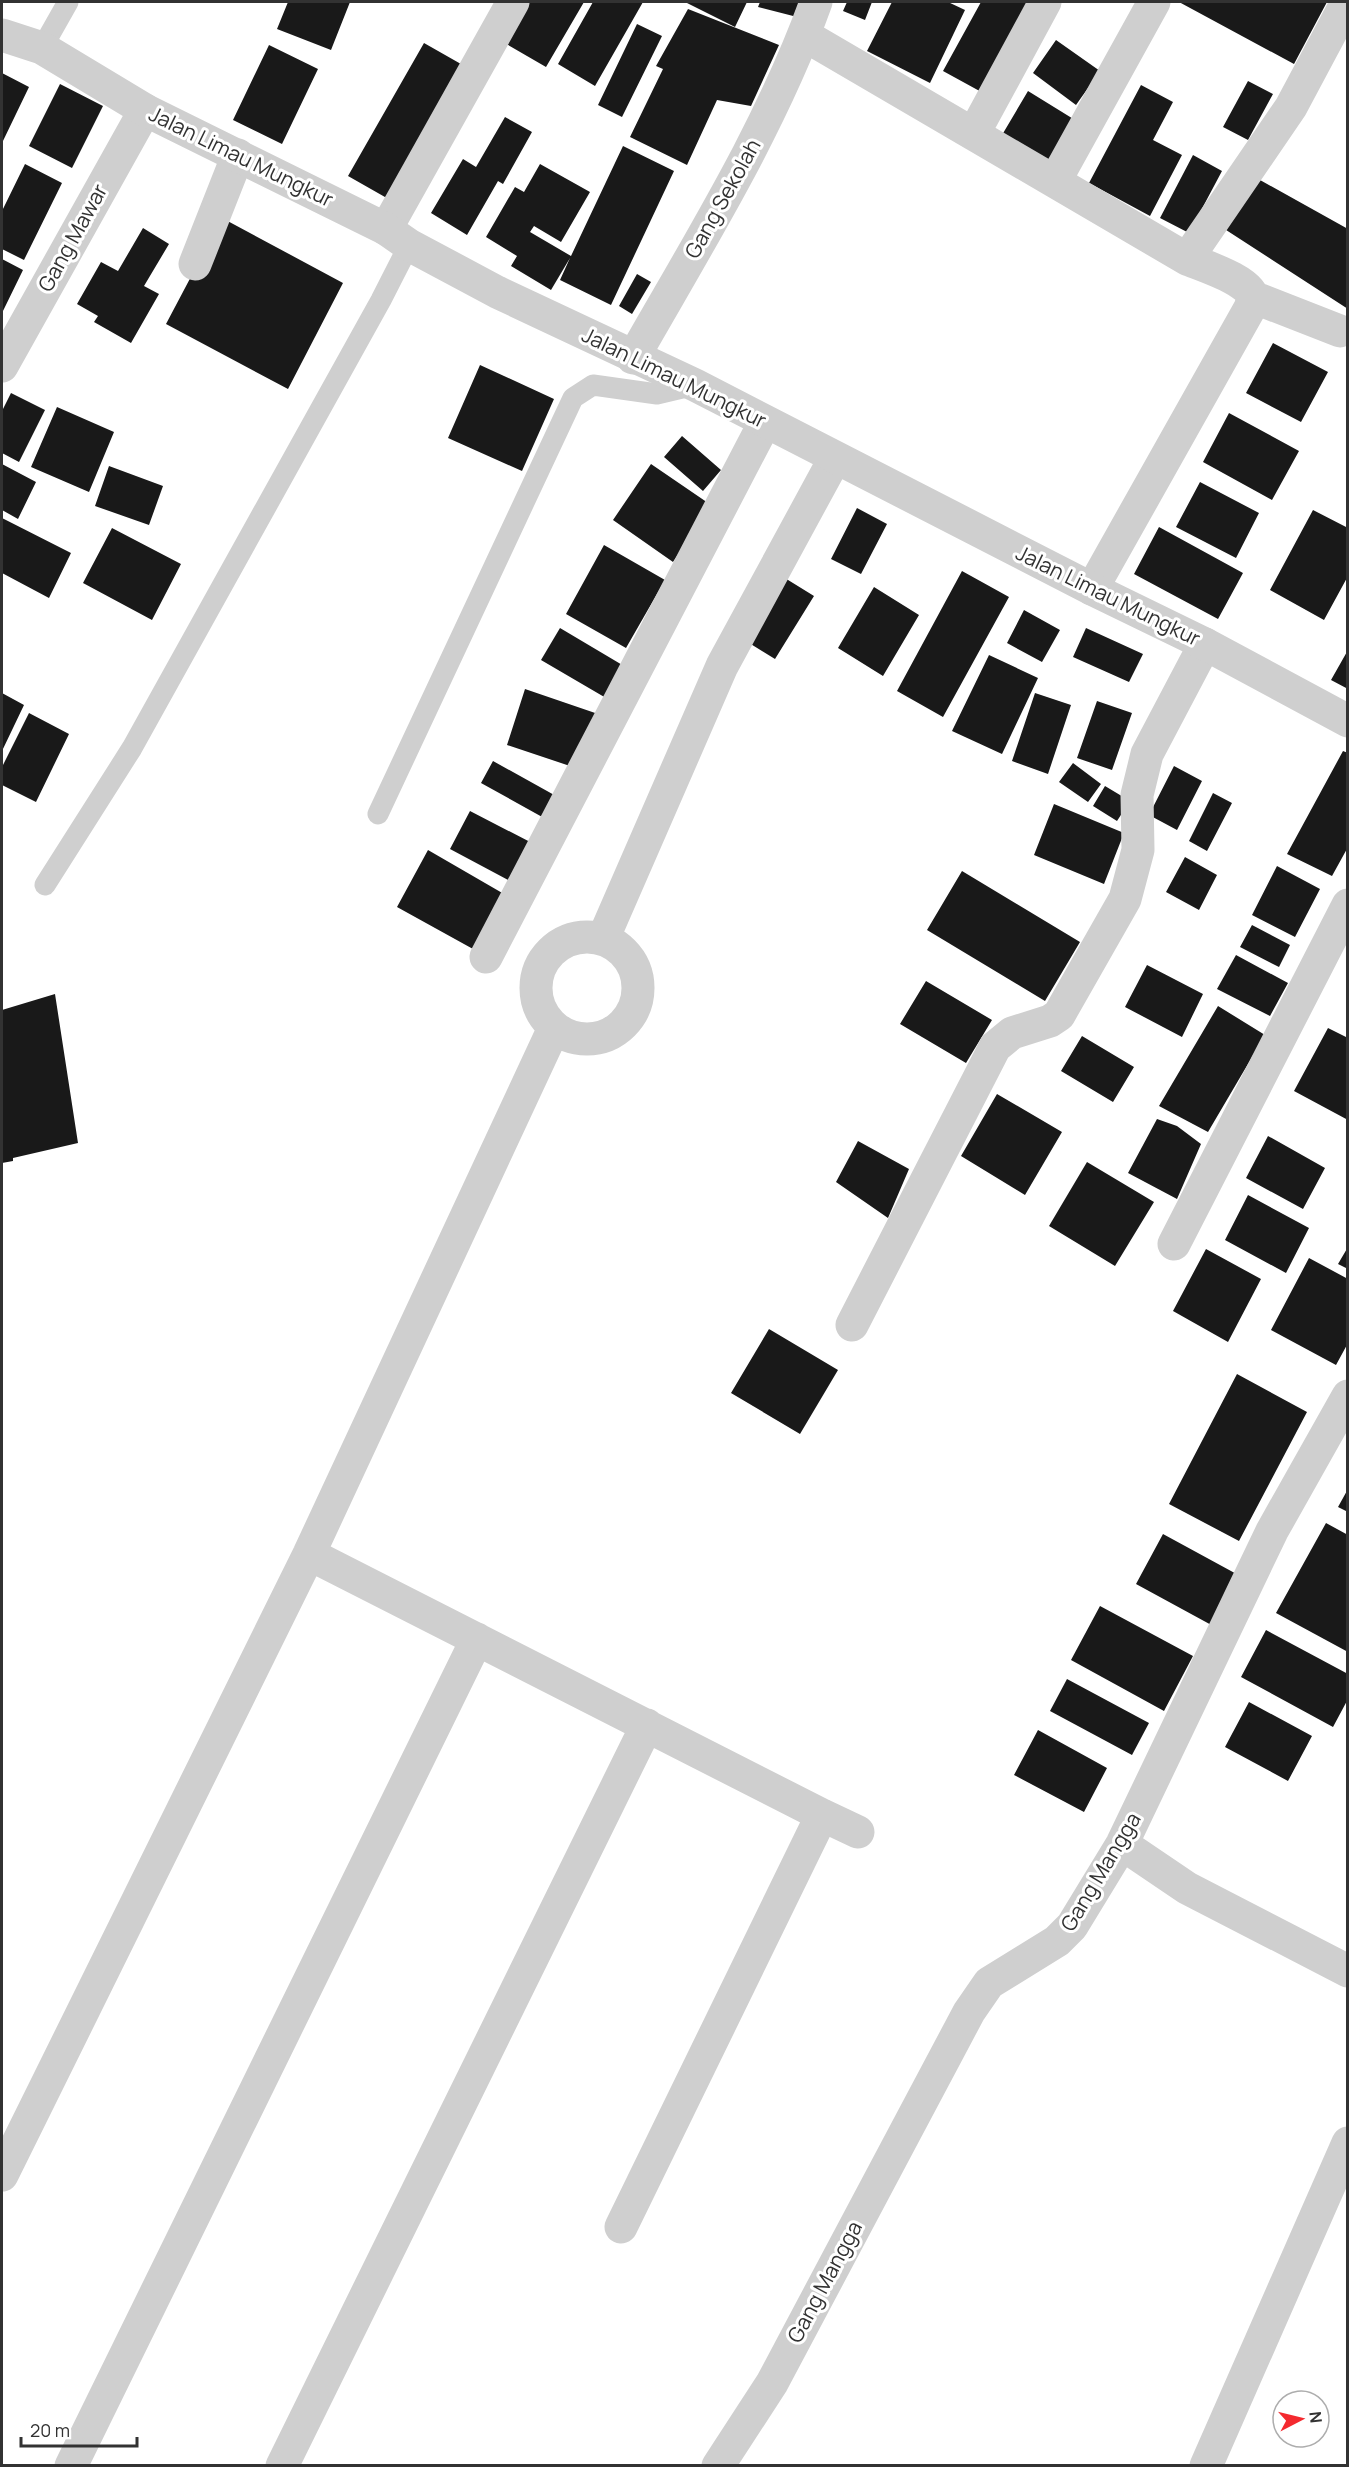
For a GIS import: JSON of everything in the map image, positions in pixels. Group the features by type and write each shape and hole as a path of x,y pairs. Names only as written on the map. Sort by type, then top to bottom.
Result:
{"street":[{"path":"398,237 513,2"},
{"name":"Gang Sekolah","path":"633,358 754,144 804,35 816,2"},
{"path":"974,132 1045,2"},
{"path":"1055,181 1154,2"},
{"path":"1187,259 1292,106 1347,2"},
{"name":"Jalan Limau Mungkur","path":"2,35 42,48 146,110 398,237 497,292 633,358 695,385 1092,589 1205,644 1347,721"},
{"path":"804,35 974,132 1187,259 1234,279 1247,288 1253,297 1340,331"},
{"name":"Gang Mawar","path":"2,366 146,110"},
{"path":"195,264 238,155"},
{"path":"1092,589 1250,308 1253,297"},
{"path":"486,957 765,422"},
{"path":"603,939 722,666 835,458"},
{"path":"852,1325 995,1047 1012,1033 1050,1021 1059,1015 1125,899 1138,850 1137,795 1147,754 1205,644"},
{"path":"1174,1244 1347,905"},
{"path":"586,936 603,939 619,948 630,961 637,978 637,996 632,1013 620,1027 605,1036 596,1038 570,1036 554,1028 543,1014 537,998 536,979 542,963 553,949 568,940 586,936"},
{"path":"2,2175 309,1554 554,1028"},
{"name":"Gang Mangga","path":"718,2466 772,2383 969,2012 989,1983 1057,1941 1072,1926 1122,1844 1272,1531 1347,1396"},
{"path":"309,1554 858,1832"},
{"path":"71,2466 477,1639"},
{"path":"282,2466 647,1725"},
{"path":"621,2227 822,1815"},
{"path":"1122,1844 1187,1888 1347,1971"},
{"path":"1206,2466 1347,2143"}],"lane":[{"path":"42,48 68,2"},
{"path":"45,885 132,747 381,300 398,237"},
{"path":"378,814 573,398 593,385 657,394 695,385"}],"building":[{"path":"288,2 350,2 331,50 277,29"},
{"path":"526,2 584,2 546,67 503,42"},
{"path":"593,2 643,2 595,86 558,64"},
{"path":"688,2 747,2 735,27"},
{"path":"760,2 805,2 801,18 758,7"},
{"path":"847,2 872,2 865,20 843,11"},
{"path":"892,2 948,2 965,10 930,83 867,51"},
{"path":"981,2 1035,2 985,94 943,71"},
{"path":"1179,2 1327,2 1294,64"},
{"path":"688,9 779,45 751,106 717,100 687,165 630,137 663,69 656,66"},
{"path":"637,24 662,36 622,117 598,105"},
{"path":"1056,40 1100,71 1076,105 1033,73"},
{"path":"424,43 475,72 399,205 348,176"},
{"path":"269,45 318,69 282,144 233,120"},
{"path":"2,73 29,87 2,143"},
{"path":"1248,81 1273,94 1248,140 1223,127"},
{"path":"60,84 103,106 72,168 29,146"},
{"path":"1141,85 1173,102 1153,140 1182,155 1150,216 1089,183"},
{"path":"1028,91 1075,120 1050,163 1002,135"},
{"path":"505,117 532,132 503,184 498,181 467,235 431,213 463,159 476,167"},
{"path":"623,146 674,171 611,305 560,280 570,258 551,290 511,266 517,256 486,237 515,187 524,192 540,164 590,192 561,242 534,226 530,232 571,256"},
{"path":"1193,155 1222,171 1189,233 1160,218"},
{"path":"25,164 62,183 24,260 2,249 2,211"},
{"path":"1260,180 1348,229 1348,309 1223,228"},
{"path":"222,218 343,283 288,389 166,324"},
{"path":"143,228 169,244 144,286 159,294 131,343 94,322 98,316 77,304 101,262 118,271"},
{"path":"2,259 23,270 2,313"},
{"path":"637,274 651,282 632,314 619,306"},
{"path":"1273,343 1328,372 1301,422 1246,393"},
{"path":"480,365 554,399 522,471 448,438"},
{"path":"11,393 45,410 19,462 2,453 2,411"},
{"path":"57,407 114,432 89,492 31,467"},
{"path":"1229,413 1299,451 1272,500 1203,462"},
{"path":"682,436 721,470 703,491 664,457"},
{"path":"2,464 36,482 18,519 2,510"},
{"path":"651,464 711,505 673,562 613,520"},
{"path":"109,466 163,486 149,525 95,506"},
{"path":"1200,482 1259,513 1236,558 1176,527"},
{"path":"857,508 887,524 861,574 831,559"},
{"path":"1313,510 1348,528 1348,576 1324,620 1270,590"},
{"path":"2,518 71,553 49,598 2,573"},
{"path":"1159,527 1243,573 1218,619 1134,574"},
{"path":"112,528 181,564 152,620 83,583"},
{"path":"604,545 665,580 626,648 566,614"},
{"path":"962,571 1009,597 943,717 897,691"},
{"path":"780,575 814,596 775,659 741,638"},
{"path":"874,587 919,615 883,676 838,648"},
{"path":"1024,610 1060,630 1042,662 1007,643"},
{"path":"560,628 624,666 606,698 541,660"},
{"path":"1086,628 1143,654 1129,682 1073,657"},
{"path":"1348,650 1348,689 1331,680"},
{"path":"989,655 1038,678 1002,754 952,731"},
{"path":"525,689 601,715 582,770 507,745"},
{"path":"2,693 24,705 2,751"},
{"path":"1035,693 1071,705 1048,774 1012,761"},
{"path":"1097,701 1132,713 1112,770 1077,758"},
{"path":"29,713 69,734 36,802 2,785 2,767"},
{"path":"1343,751 1348,753 1348,847 1332,876 1287,854"},
{"path":"493,761 556,796 544,818 481,783"},
{"path":"1073,763 1101,784 1088,802 1059,782"},
{"path":"1174,766 1202,781 1177,830 1149,815"},
{"path":"1105,786 1130,801 1117,821 1093,806"},
{"path":"1213,793 1232,803 1207,851 1189,841"},
{"path":"1054,804 1124,833 1104,884 1034,855"},
{"path":"470,811 534,844 514,883 450,849"},
{"path":"428,850 504,894 473,949 397,907"},
{"path":"1185,857 1217,875 1199,910 1166,892"},
{"path":"1277,866 1320,889 1295,937 1252,915"},
{"path":"962,871 1080,942 1045,1001 927,930"},
{"path":"1252,925 1290,945 1279,967 1240,947"},
{"path":"1236,955 1288,983 1270,1016 1217,989"},
{"path":"1147,965 1203,994 1182,1037 1125,1007"},
{"path":"926,981 992,1020 966,1063 900,1024"},
{"path":"55,994 78,1143 13,1158 13,1161 2,1163 2,1010"},
{"path":"1218,1006 1265,1035 1208,1132 1159,1106"},
{"path":"1328,1028 1348,1038 1348,1120 1294,1091"},
{"path":"1082,1036 1134,1067 1113,1102 1061,1071"},
{"path":"997,1094 1062,1132 1025,1195 961,1156"},
{"path":"1157,1119 1177,1126 1201,1144 1177,1199 1128,1173"},
{"path":"1268,1136 1325,1168 1303,1209 1246,1178"},
{"path":"858,1141 909,1169 888,1218 836,1182"},
{"path":"1087,1162 1154,1202 1115,1266 1049,1226"},
{"path":"1248,1195 1309,1228 1286,1273 1225,1240"},
{"path":"1348,1247 1348,1269 1338,1264"},
{"path":"1206,1249 1261,1279 1228,1342 1173,1311"},
{"path":"1309,1258 1348,1279 1348,1343 1336,1365 1271,1330"},
{"path":"769,1329 838,1370 800,1434 731,1393"},
{"path":"1237,1374 1307,1412 1239,1541 1169,1504"},
{"path":"1348,1489 1348,1512 1338,1507"},
{"path":"1326,1523 1348,1535 1348,1652 1276,1613"},
{"path":"1163,1534 1242,1577 1215,1627 1136,1584"},
{"path":"1100,1606 1193,1656 1164,1711 1071,1660"},
{"path":"1266,1630 1348,1674 1348,1699 1333,1727 1241,1677"},
{"path":"1067,1679 1149,1723 1132,1755 1050,1711"},
{"path":"1249,1702 1312,1736 1288,1781 1225,1747"},
{"path":"1038,1730 1107,1768 1084,1812 1014,1775"}]}
